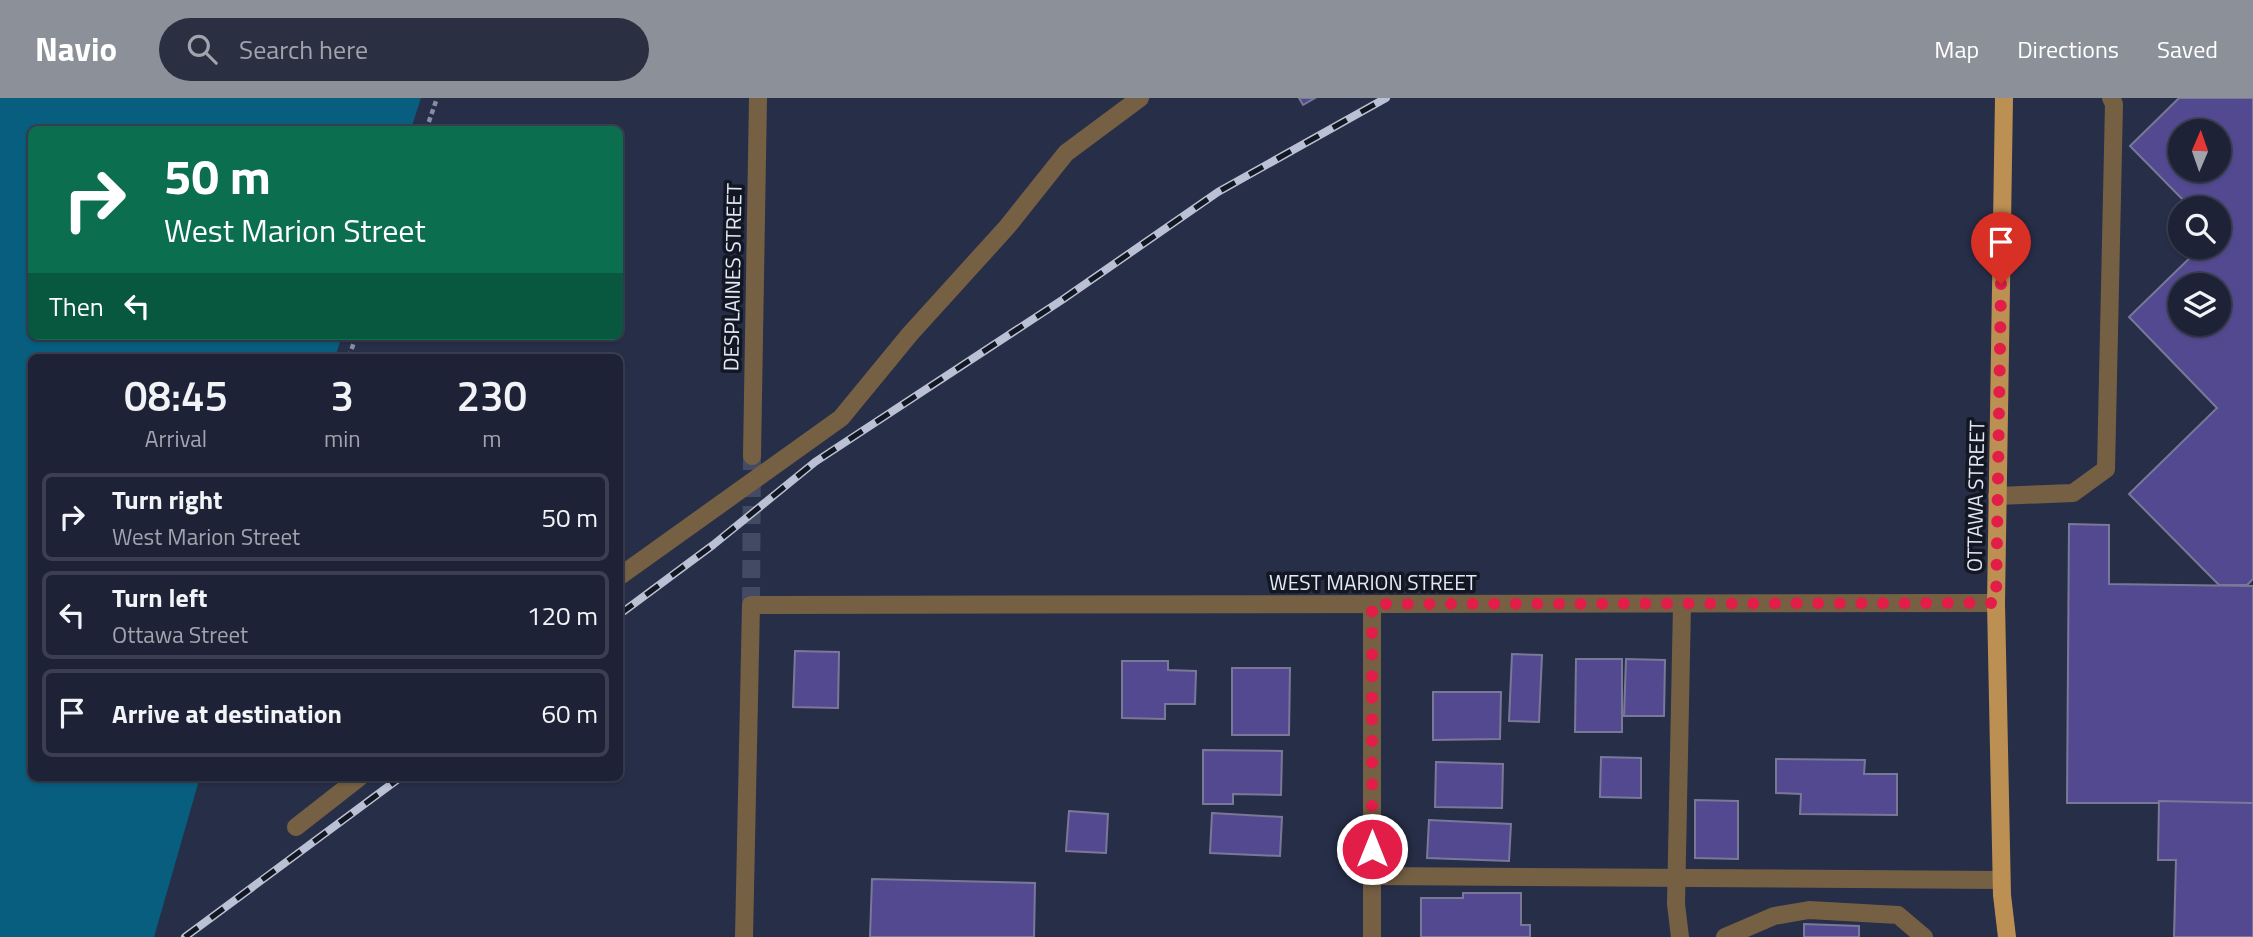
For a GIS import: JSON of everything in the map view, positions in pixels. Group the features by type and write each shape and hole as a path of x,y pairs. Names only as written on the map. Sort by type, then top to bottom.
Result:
{"main road":[{"name":"OTTAWA STREET","path":"2004,98 1996,603 2002,888 2007,937"}],"street":[{"name":"DESPLAINES STREET","path":"752,456 758,98"},
{"path":"623,574 841,418 910,334 1007,227 1066,153 1140,98"},
{"path":"1997,496 2073,493 2106,469 2114,104 2111,98"},
{"name":"WEST MARION STREET","path":"744,937 751,605 1996,603"},
{"path":"1372,604 1372,937"},
{"path":"1680,937 1677,876 1682,604"},
{"path":"296,827 355,781"},
{"path":"1372,876 1677,876 2002,888 1999,937"},
{"path":"1725,937 1774,916 1809,910 1898,915 1924,937"}],"path":[{"path":"427,126 436,98"}],"water":[{"path":"0,98 421,98 412,126 28,126 28,340 341,340 336,354 28,354 28,781 199,781 154,937 0,937"}],"building":[{"path":"1299,98 1315,98 1303,105"},
{"path":"2179,98 2253,98 2253,579 2247,585 2219,585 2129,494 2217,408 2129,317 2168,279 2168,336 2231,336 2231,273 2174,273 2189,259 2231,259 2231,196 2179,196 2130,146"},
{"path":"2069,524 2109,525 2109,584 2253,586 2253,803 2067,803"},
{"path":"795,651 839,652 838,708 793,707"},
{"path":"1512,654 1542,655 1539,722 1509,721"},
{"path":"1576,659 1622,659 1622,732 1575,732"},
{"path":"1626,659 1665,660 1664,716 1624,716"},
{"path":"1122,661 1168,661 1168,670 1196,671 1195,704 1165,704 1165,719 1122,718"},
{"path":"1232,668 1290,668 1289,735 1232,735"},
{"path":"1433,692 1501,692 1500,739 1433,740"},
{"path":"1203,750 1282,751 1281,795 1233,794 1233,804 1203,804"},
{"path":"1601,757 1641,758 1641,798 1600,797"},
{"path":"1776,759 1865,760 1864,774 1897,774 1897,815 1800,814 1801,794 1776,793"},
{"path":"1436,762 1503,764 1502,808 1435,807"},
{"path":"1695,800 1738,801 1738,859 1695,858"},
{"path":"2159,801 2253,803 2253,937 2174,937 2176,860 2158,860"},
{"path":"1069,811 1108,814 1106,853 1066,851"},
{"path":"1212,813 1282,817 1280,856 1210,853"},
{"path":"1429,820 1511,824 1509,861 1427,858"},
{"path":"872,879 1035,883 1034,937 870,937"},
{"path":"1463,893 1521,893 1521,925 1530,925 1530,937 1421,937 1421,898 1463,898"},
{"path":"1804,924 1859,926 1859,937 1804,937"}],"tunnel":[{"path":"751,605 752,456"}],"railway":[{"path":"623,612 713,545 815,462 1062,300 1218,192 1386,98"},
{"path":"185,937 396,781"}],"route":[{"path":"1372,849 1372,604 1996,603 2001,284"}]}
